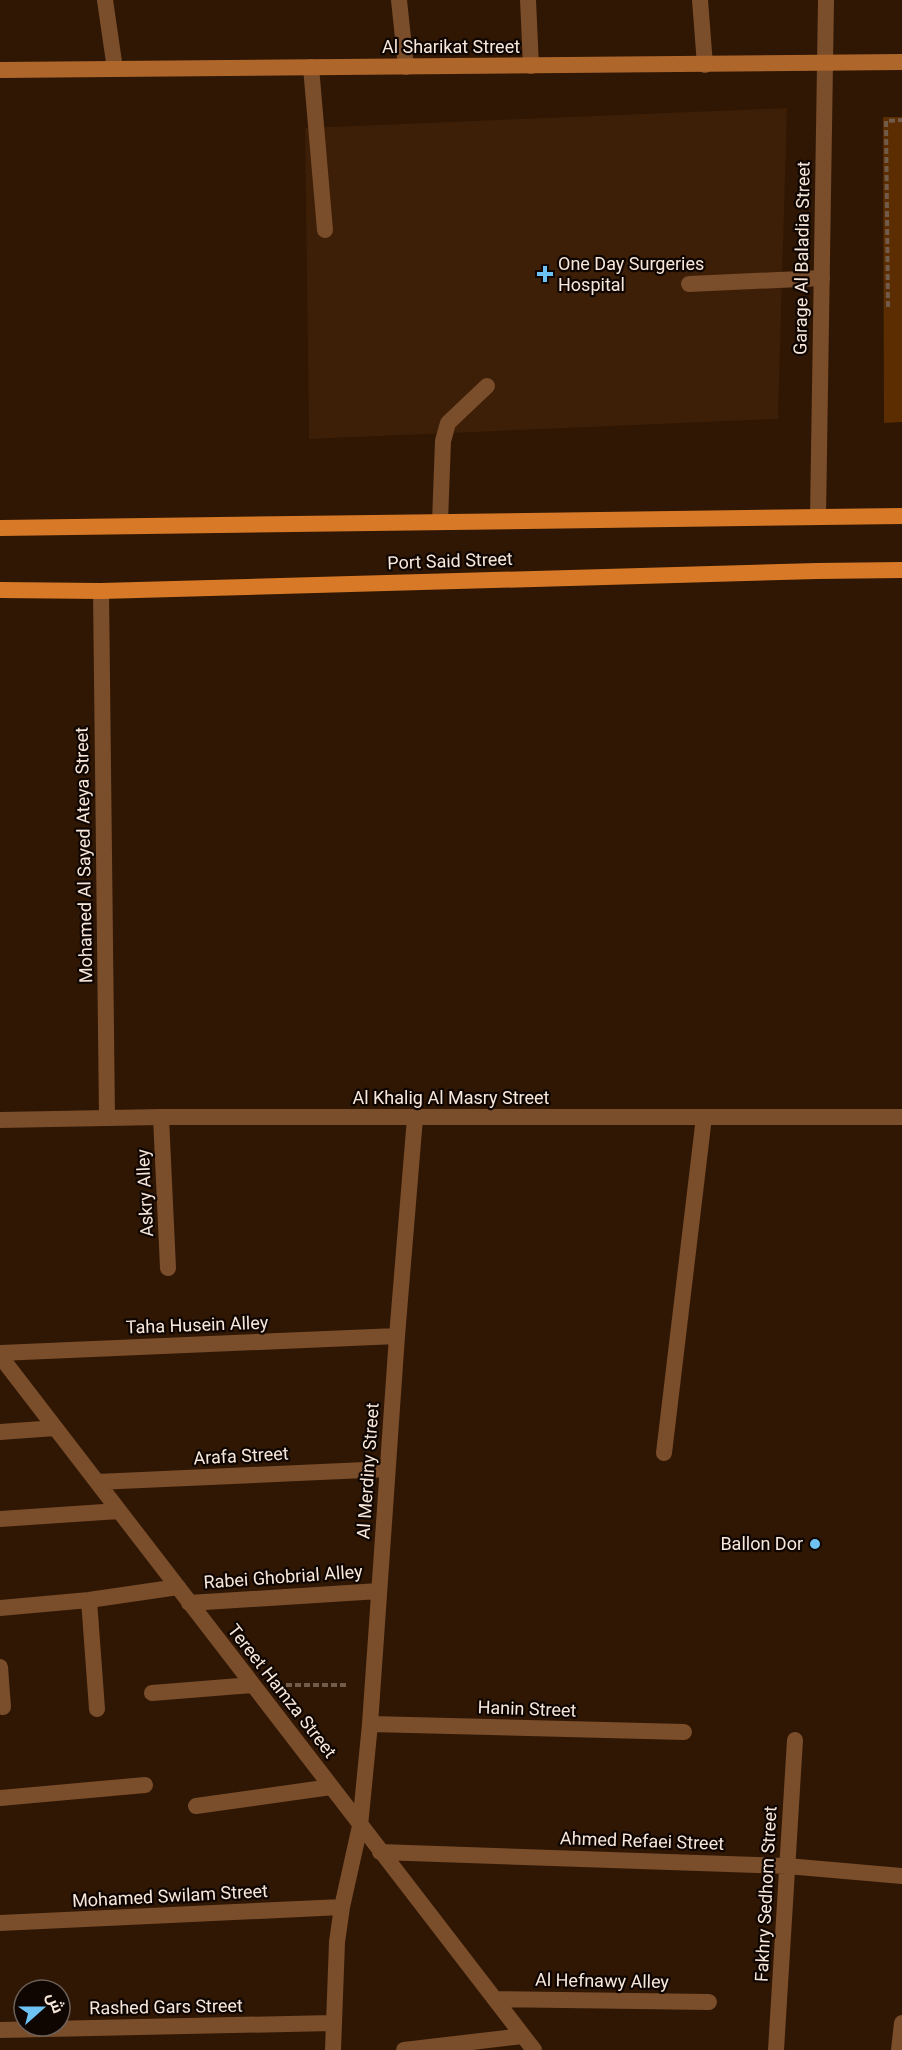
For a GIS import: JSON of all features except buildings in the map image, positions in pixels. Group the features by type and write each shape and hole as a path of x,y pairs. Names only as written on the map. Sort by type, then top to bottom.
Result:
{"main road":[{"name":"Al Sharikat Street","path":"0,70 902,62"},
{"path":"0,528 902,516"},
{"name":"Port Said Street","path":"0,590 100,591 902,570"}],"street":[{"path":"105,0 115,69"},
{"path":"399,0 406,67"},
{"path":"528,0 531,66"},
{"path":"700,0 705,64"},
{"name":"Garage Al Baladia Street","path":"818,517 826,0"},
{"path":"311,67 325,230"},
{"path":"689,284 822,278"},
{"path":"440,522 443,441 448,423 487,386"},
{"name":"Mohamed Al Sayed Ateya Street","path":"100,591 107,1118"},
{"name":"Al Khalig Al Masry Street","path":"0,1120 161,1117 902,1117"},
{"name":"Askry Alley","path":"161,1117 168,1268"},
{"path":"664,1453 704,1117"},
{"name":"Al Merdiny Street","path":"333,2050 337,1942 342,1907 360,1826 370,1724 387,1468 415,1118"},
{"name":"Taha Husein Alley","path":"0,1354 397,1336"},
{"name":"Tereet Hamza Street","path":"0,1354 534,2050"},
{"path":"0,1432 56,1428"},
{"name":"Arafa Street","path":"97,1482 387,1468"},
{"path":"0,1519 119,1511"},
{"path":"0,1608 89,1600 178,1587"},
{"name":"Rabei Ghobrial Alley","path":"189,1603 379,1591"},
{"path":"89,1600 97,1709"},
{"path":"0,1667 3,1707"},
{"path":"152,1693 252,1685"},
{"name":"Hanin Street","path":"370,1724 684,1732"},
{"name":"Fakhry Sedhom Street","path":"776,2050 795,1740"},
{"path":"0,1797 145,1785"},
{"path":"196,1806 330,1787"},
{"name":"Ahmed Refaei Street","path":"380,1852 787,1866 902,1876"},
{"name":"Mohamed Swilam Street","path":"0,1923 342,1907"},
{"name":"Al Hefnawy Alley","path":"495,1999 710,2002"},
{"name":"Rashed Gars Street","path":"0,2030 333,2023"},
{"path":"899,2050 902,2023"},
{"path":"404,2050 523,2037"}],"path":[{"path":"888,307 886,121 902,120"},
{"path":"252,1685 372,1686"}],"shaded area":[{"name":"One Day Surgeries Hospital","path":"787,108 778,419 309,439 305,128"},
{"path":"883,117 902,117 902,422 884,423"}],"place":[{"name":"One Day Surgeries Hospital","path":"545,274"},
{"name":"Ballon Dor","path":"815,1544"}]}
